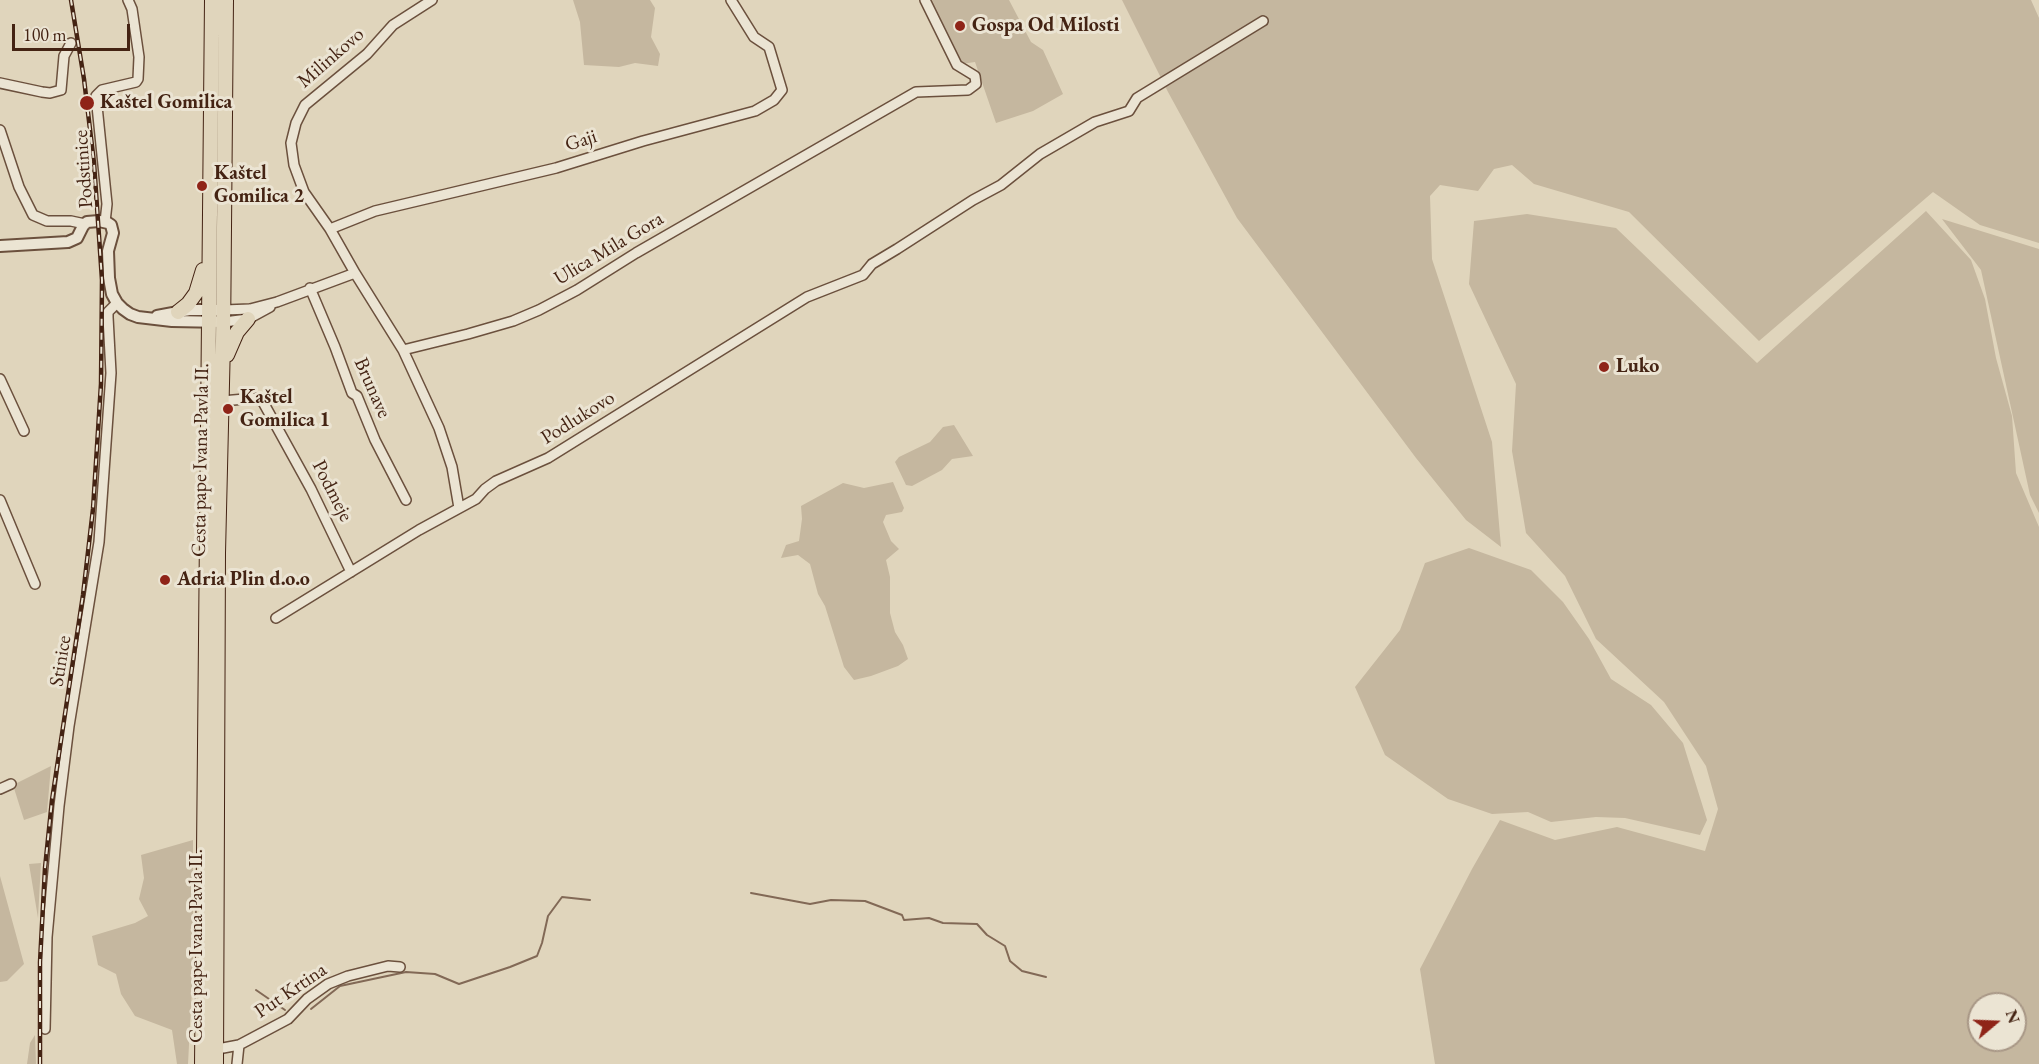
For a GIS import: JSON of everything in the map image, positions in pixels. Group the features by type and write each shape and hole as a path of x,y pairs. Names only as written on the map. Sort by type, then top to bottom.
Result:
{"main road":[{"name":"Cesta pape Ivana Pavla II.","path":"202,1064 212,0"},
{"name":"Cesta pape Ivana Pavla II.","path":"216,1064 218,553 224,316 226,0"},
{"path":"178,312 196,293 204,264 208,258"},
{"path":"223,365 237,332 248,319"},
{"path":"215,967 222,1004 224,1064"},
{"path":"193,1064 196,1002 202,979"}],"street":[{"name":"Podstinice","path":"105,222 107,204 96,96 102,90 136,82 138,79 139,57 132,9 128,0"},
{"name":"Milinkovo","path":"330,229 304,192 294,165 291,143 296,123 305,105 367,54 393,25 432,0"},
{"name":"Gaji","path":"330,229 375,210 556,168 643,141 755,111 774,100 782,90 769,47 754,37 731,0"},
{"name":"Ulica Mila Gora","path":"403,350 513,321 539,310 916,92 968,90 976,84 975,76 957,65 925,0"},
{"name":"Podlukovo","path":"276,618 419,530 476,499 496,481 548,458 807,297 863,275 872,264 973,200 1001,185 1040,154 1095,122 1129,111 1137,98 1263,21"},
{"path":"0,83 50,93 61,90 64,56 71,43"},
{"path":"0,130 19,187 33,214 47,221 71,221 84,224"},
{"path":"0,246 68,242 77,238 84,224 90,221 105,222 111,225 112,229 108,264 112,294 117,303 130,314 148,318 172,321 208,316"},
{"path":"330,229 403,350 439,428 452,466 459,508"},
{"path":"148,318 178,312 248,319 277,302 355,273"},
{"name":"Brunave","path":"310,288 352,393 357,396 375,440 406,500"},
{"path":"224,316 277,302"},
{"name":"Stinice","path":"45,1029 47,937 59,806 69,726 99,542 111,373 108,312 117,303"},
{"path":"0,379 24,431"},
{"name":"Podmeje","path":"222,401 256,398 263,402 306,479 351,572"},
{"path":"0,500 35,584"},
{"path":"0,789 11,784"},
{"name":"Put Krtina","path":"223,1048 239,1045 288,1019 307,999 328,984 348,976 388,966 400,967"},
{"path":"237,1064 239,1045"}],"shaded area":[{"path":"573,0 650,0 655,8 651,37 660,54 658,66 635,63 619,67 584,65 580,22"},
{"path":"930,0 1009,0 1031,42 1043,50 1063,94 1033,111 996,123 975,62 961,64"},
{"path":"1122,0 2031,0 2039,18 2039,243 1980,225 1933,192 1759,341 1629,212 1534,184 1512,165 1494,169 1478,191 1440,185 1430,196 1432,259 1492,442 1501,547 1466,520 1416,458 1237,218 1168,92"},
{"path":"1926,211 1971,260 1985,299 1996,358 2012,416 2016,473 2039,527 2039,1064 1435,1064 1420,969 1500,820 1555,840 1617,827 1705,851 1718,809 1706,766 1664,702 1596,639 1565,576 1526,533 1512,451 1516,384 1469,284 1474,221 1527,214 1616,228 1757,363"},
{"path":"1942,219 2039,249 2039,513 2030,495 1981,270"},
{"path":"954,425 973,456 952,459 942,470 912,486 906,485 895,462 899,457 930,442 943,427"},
{"path":"893,482 904,508 902,512 886,515 883,522 891,541 899,549 886,560 890,577 890,613 895,632 908,659 898,666 854,680 844,667 825,606 818,594 810,564 798,555 781,558 786,545 799,541 801,506 843,483 864,488"},
{"path":"1469,548 1531,570 1563,602 1589,639 1611,679 1651,705 1683,743 1707,820 1700,835 1625,818 1596,817 1551,822 1528,812 1492,814 1448,799 1385,755 1355,687 1400,630 1425,563"},
{"path":"51,766 47,812 24,820 13,785"},
{"path":"193,840 193,968 188,1064 177,1064 172,1030 135,1016 121,994 116,974 98,965 92,936 135,923 148,916 139,899 144,878 141,855"},
{"path":"41,863 38,918 29,864"},
{"path":"0,876 24,964 7,981 0,982"},
{"path":"35,1035 36,1064 27,1064 30,1043"}],"waterway":[{"path":"751,893 810,904 831,900 865,901 902,915 904,920 929,918 943,923 977,924 987,935 1005,946 1010,961 1022,971 1046,977"},
{"path":"311,1009 340,986 406,972 435,974 459,984 510,967 537,956 548,916 562,897 590,900"},
{"path":"256,990 285,1010"}],"railway":[{"path":"40,1064 40,962 45,868 52,800 83,595 93,509 101,384 102,280 94,163 84,79 71,0"}],"place":[{"name":"Gospa Od Milosti","path":"960,26"},
{"name":"Kaštel Gomilica","path":"87,103"},
{"name":"Kaštel Gomilica 2","path":"202,186"},
{"name":"Luko","path":"1604,367"},
{"name":"Kaštel Gomilica 1","path":"228,409"},
{"name":"Adria Plin d.o.o","path":"165,580"}]}
